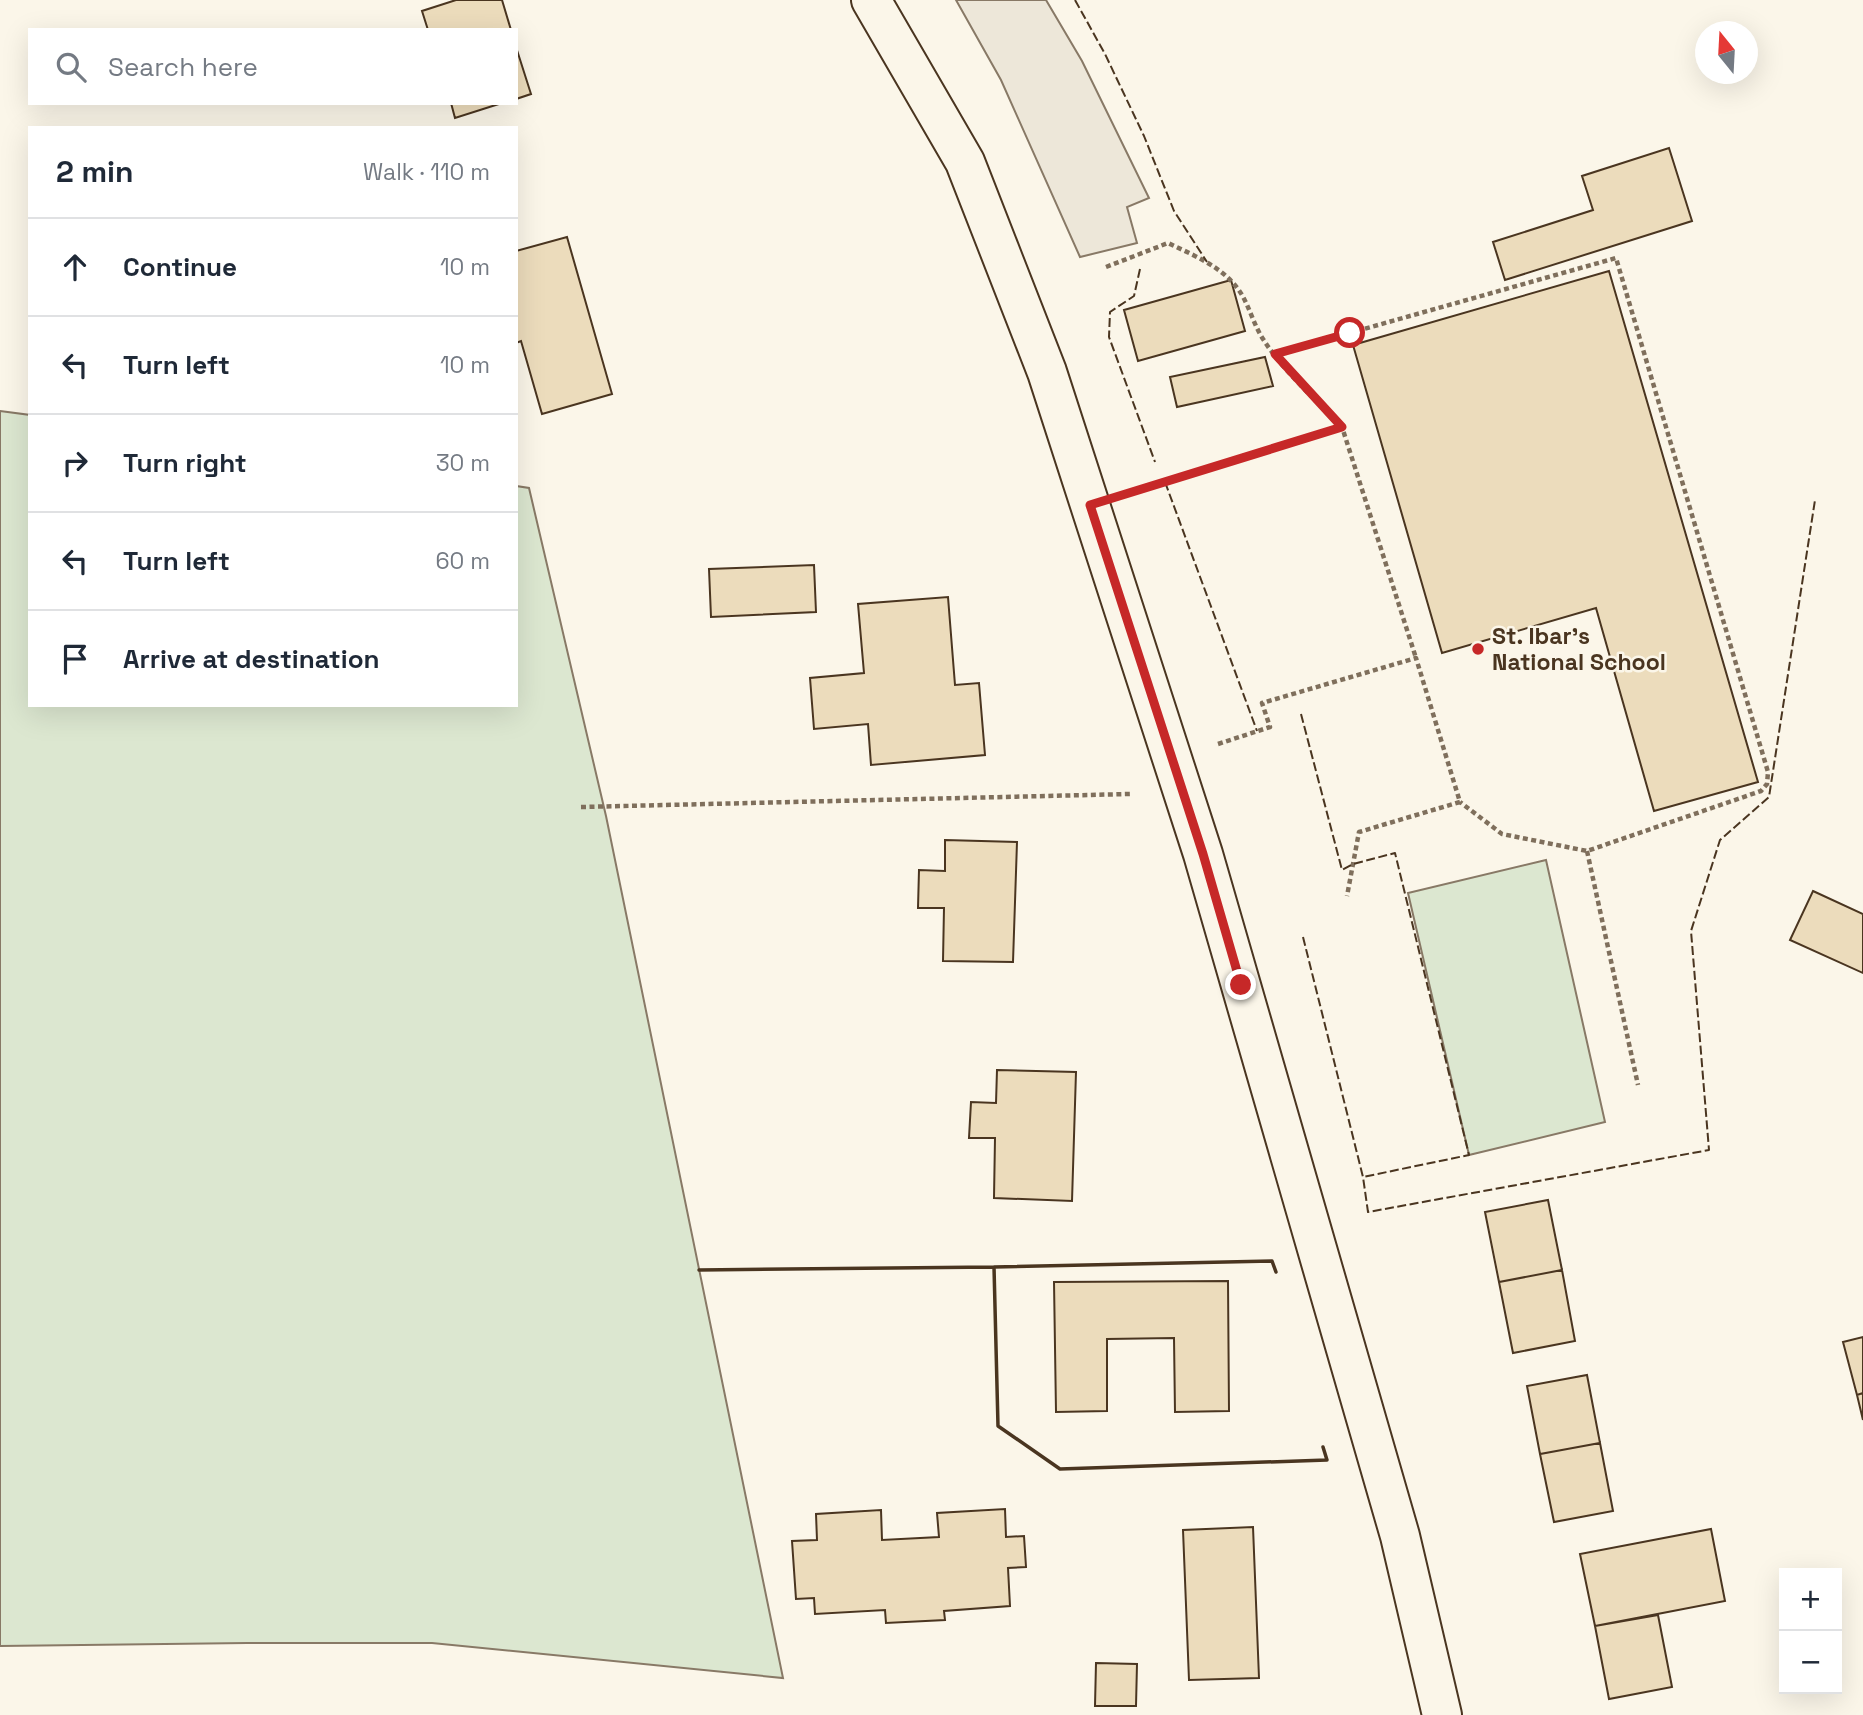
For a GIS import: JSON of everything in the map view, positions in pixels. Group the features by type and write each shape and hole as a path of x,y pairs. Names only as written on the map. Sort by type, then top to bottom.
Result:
{"street":[{"path":"871,0 965,162 1047,372 1203,854 1400,1536 1442,1715"}],"path":[{"path":"1106,267 1168,243 1208,262 1231,280 1262,337 1275,354 1342,427 1460,802 1502,834 1587,851 1761,791 1767,784 1768,772 1616,258 1275,354"},
{"path":"1090,505 1342,427"},
{"path":"580,807 1178,775 1270,727 1262,703 1416,658"},
{"path":"1347,896 1359,832 1460,802"},
{"path":"1587,851 1638,1085"}],"green space":[{"path":"0,411 28,415 28,707 518,707 518,486 529,488 606,816 783,1678 432,1643 0,1646"},
{"path":"1546,860 1605,1122 1469,1155 1408,893"}],"shaded area":[{"path":"956,0 1046,0 1082,61 1149,198 1127,207 1137,243 1080,257 1001,80"}],"building":[{"path":"456,0 502,0 510,28 427,28 422,11"},
{"path":"518,53 531,94 518,98"},
{"path":"452,105 496,105 455,118"},
{"path":"1669,148 1692,221 1505,280 1493,242 1593,210 1582,176"},
{"path":"567,237 612,394 542,414 521,341 518,342 518,250"},
{"name":"St. Ibar's National School","path":"1609,271 1758,782 1654,811 1596,608 1442,653 1353,345"},
{"path":"1231,280 1245,331 1138,361 1124,310"},
{"path":"1265,357 1273,386 1177,407 1170,377"},
{"path":"814,565 816,612 711,617 709,569"},
{"path":"948,597 955,685 979,683 985,755 871,765 868,724 814,729 810,678 864,673 858,604"},
{"path":"945,840 1017,842 1013,962 943,961 944,908 918,908 919,870 945,871"},
{"path":"1813,891 1863,914 1863,973 1790,940"},
{"path":"997,1070 1076,1072 1072,1201 994,1198 995,1138 969,1138 971,1102 996,1103"},
{"path":"1548,1200 1562,1270 1499,1282 1485,1212"},
{"path":"1562,1270 1575,1341 1513,1353 1499,1282"},
{"path":"1228,1281 1229,1411 1175,1412 1174,1338 1107,1339 1107,1411 1056,1412 1054,1282"},
{"path":"1863,1337 1863,1393 1857,1395 1843,1342"},
{"path":"1587,1375 1600,1443 1540,1454 1527,1386"},
{"path":"1863,1393 1863,1420 1857,1395"},
{"path":"1600,1443 1613,1511 1554,1522 1540,1454"},
{"path":"1005,1509 1006,1537 1024,1536 1026,1567 1008,1568 1010,1606 944,1611 945,1620 886,1623 885,1610 815,1614 814,1598 796,1599 792,1541 817,1540 816,1514 881,1510 882,1540 939,1537 937,1513"},
{"path":"1253,1527 1259,1678 1189,1680 1183,1530"},
{"path":"1711,1529 1725,1601 1595,1626 1580,1554"},
{"path":"1658,1615 1672,1687 1609,1699 1595,1626"},
{"path":"1096,1663 1137,1664 1136,1706 1095,1706"}],"fence":[{"path":"1075,0 1105,54 1144,136 1174,211 1207,262"},
{"path":"1140,269 1134,296 1110,312 1109,337 1155,462"},
{"path":"1165,482 1257,731"},
{"path":"1303,937 1363,1177 1368,1212 1709,1150 1691,931 1720,840 1769,797 1815,500"},
{"path":"1301,714 1342,870 1353,864 1395,853 1469,1155 1363,1177"}],"wall":[{"path":"1276,1272 1272,1261 994,1267 998,1426 1060,1469 1327,1460 1323,1447"},
{"path":"699,1270 994,1267"}],"place":[{"name":"St. Ibar's National School","path":"1478,649"}],"route":[{"path":"1241,985 1203,854 1090,505 1342,427 1275,354 1350,333"}]}
